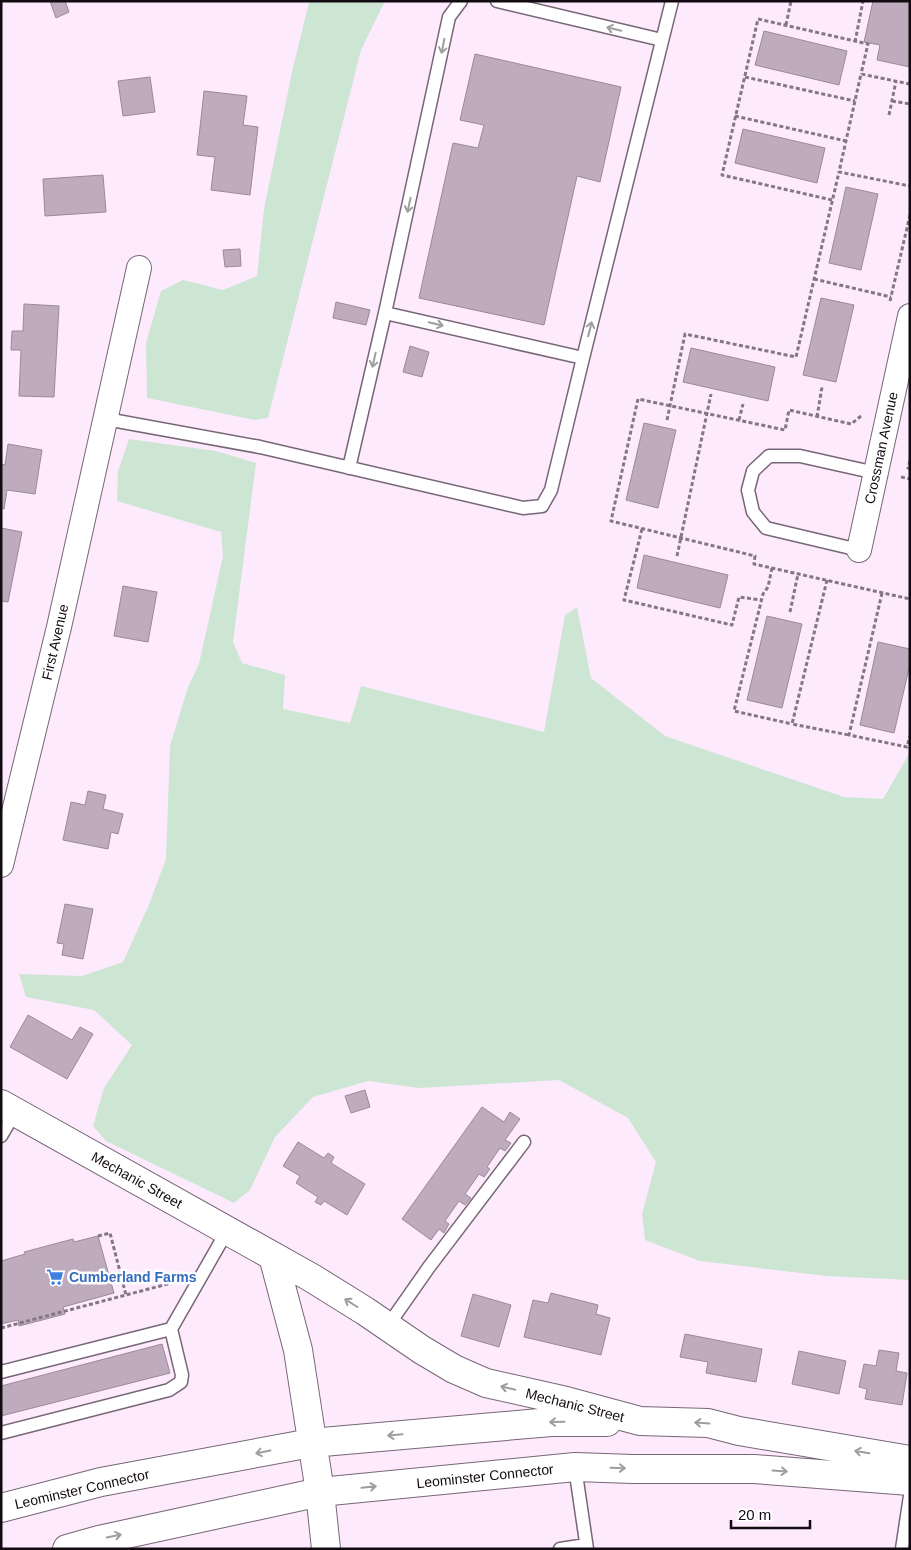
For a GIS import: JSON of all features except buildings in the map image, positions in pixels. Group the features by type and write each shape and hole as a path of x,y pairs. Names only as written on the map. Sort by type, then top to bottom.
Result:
{"main road":[{"name":"Mechanic Street","path":"8,1108 312,1278 454,1369 486,1383 566,1401 640,1421 708,1424 910,1460"},
{"path":"273,1256 298,1350 320,1492 326,1549"},
{"name":"Leominster Connector","path":"1,1508 101,1482 311,1443 551,1422 640,1421"},
{"name":"Leominster Connector","path":"67,1549 99,1540 320,1492 575,1467 754,1469 910,1481"}],"street":[{"name":"First Avenue","path":"1,865 59,627 139,268"},
{"name":"Crossman Avenue","path":"859,550 910,316"}],"lane":[{"path":"350,468 386,313 449,17 461,1"},
{"path":"497,1 662,40"},
{"path":"106,419 260,447 524,508 542,506 551,490 672,1"},
{"path":"386,313 583,358"},
{"path":"859,550 766,528 752,512 748,490 753,471 769,456 800,456 876,473"},
{"path":"1,1136 8,1108"},
{"path":"387,1327 429,1267 524,1142"},
{"path":"1,1433 174,1388 181,1382 182,1375 171,1329 227,1231"},
{"path":"1,1372 171,1329"},
{"path":"560,1549 586,1547 575,1467"},
{"path":"902,1549 910,1496"}],"path":[{"path":"786,25 791,1"},
{"path":"855,42 863,1"},
{"path":"668,420 685,334 796,357 868,44 758,19 722,175 832,200"},
{"path":"861,74 910,84"},
{"path":"745,77 855,101"},
{"path":"889,115 896,81"},
{"path":"892,101 910,104"},
{"path":"735,116 846,141"},
{"path":"839,172 910,186"},
{"path":"814,279 891,296"},
{"path":"817,416 822,387"},
{"path":"677,556 711,394"},
{"path":"740,420 743,404"},
{"path":"910,461 908,468 910,468"},
{"path":"642,529 624,600 732,625 739,597 761,600"},
{"path":"772,568 768,587 761,600 734,711 907,748 910,736"},
{"path":"790,612 798,574"},
{"path":"792,724 827,580"},
{"path":"849,735 882,593"},
{"path":"98,1236 110,1233 126,1295"},
{"path":"1,1328 178,1281"}],"green space":[{"path":"385,1 361,50 268,418 255,420 147,398 146,343 161,291 183,280 223,290 257,276 264,209 292,72 309,2"},
{"path":"129,439 216,451 256,463 233,642 242,663 285,675 283,709 350,723 361,686 544,732 565,615 577,607 591,678 665,736 844,797 883,799 910,752 910,1280 826,1276 700,1261 645,1240 642,1214 656,1162 628,1118 559,1080 419,1088 368,1081 313,1097 275,1137 250,1190 234,1203 106,1141 93,1126 104,1088 132,1045 94,1010 26,997 19,974 82,976 123,962 148,907 166,859 170,746 188,687 199,664 223,556 221,532 117,501 118,471"}],"place":[{"name":"Cumberland Farms","path":"55,1277"}]}
